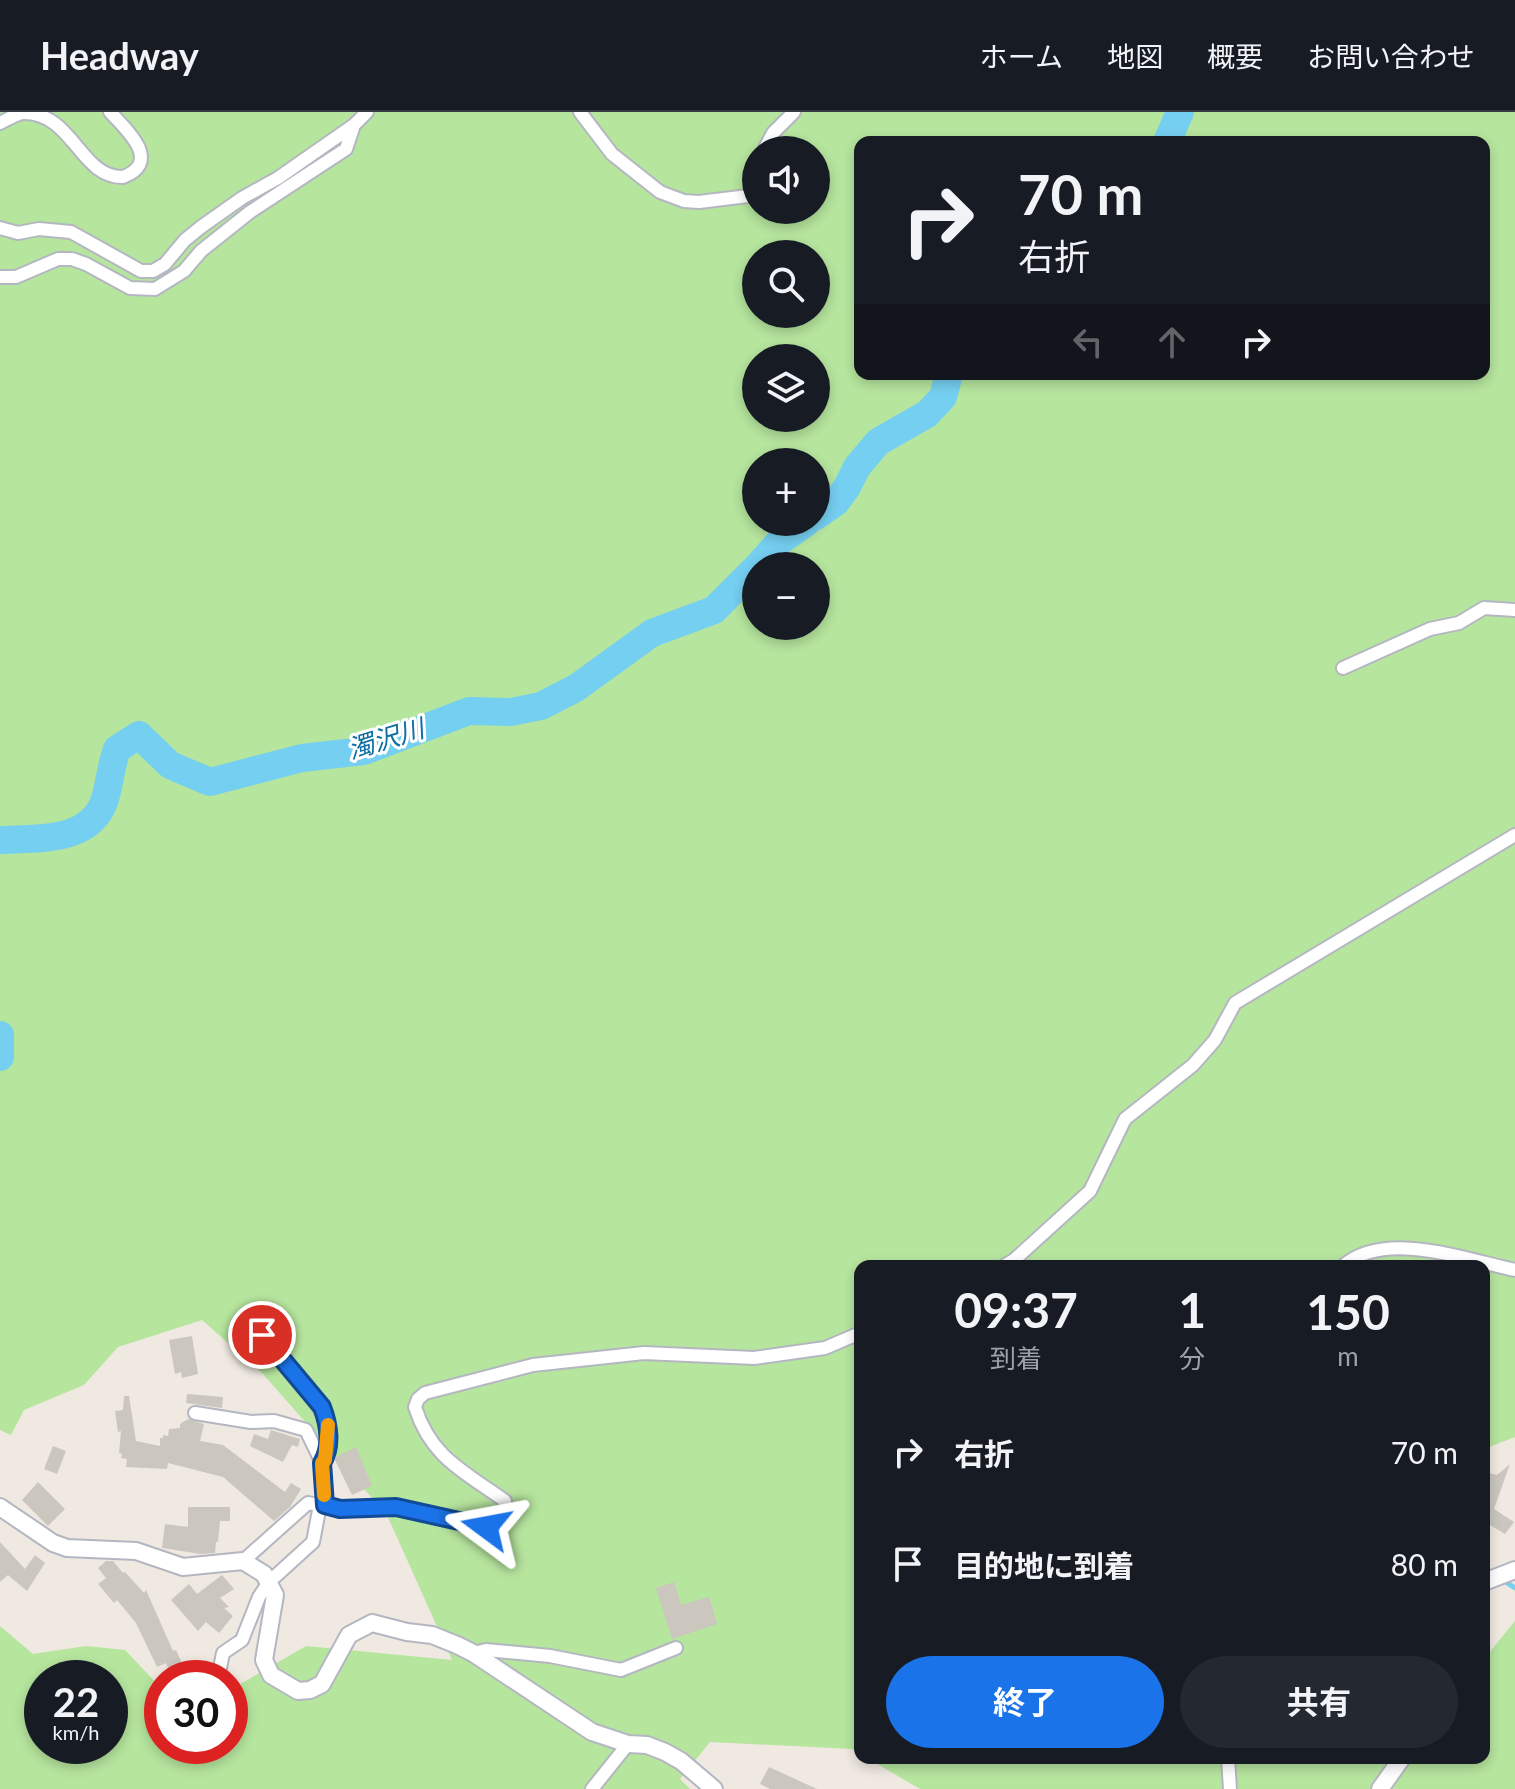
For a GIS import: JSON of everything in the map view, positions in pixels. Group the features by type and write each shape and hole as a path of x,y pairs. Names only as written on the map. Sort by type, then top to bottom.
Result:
{"street":[{"path":"0,123 24,112 53,117 96,164 113,177 123,177 134,170 141,159 141,149 136,139 110,112"},
{"path":"0,228 18,233 39,229 71,232 141,271 153,271 165,264 185,240 201,227 242,198 278,178 354,125 367,112"},
{"path":"580,112 612,154 660,192 684,201 699,202 742,197"},
{"path":"771,136 794,112"},
{"path":"0,277 16,277 58,259 72,259 130,288 155,289 184,271 201,251 250,212 346,149 354,125"},
{"path":"1343,668 1430,629 1459,623 1484,608 1515,610"},
{"path":"1014,1260 1090,1191 1125,1119 1193,1065 1215,1040 1235,1003 1515,835"},
{"path":"1352,1260 1391,1248 1431,1251 1471,1260"},
{"path":"1490,1264 1515,1270"},
{"path":"262,1335 322,1407 329,1431 322,1463"},
{"path":"0,1507 53,1543 67,1548 136,1551 183,1567 243,1561 308,1503 340,1509 396,1507 486,1527 501,1521 505,1501 459,1471 441,1454 426,1433 415,1407 425,1393 533,1365 644,1353 754,1358 825,1348 854,1336"},
{"path":"195,1413 251,1422 274,1421 306,1430 322,1463 323,1505 313,1542 269,1582 259,1597 242,1640 223,1653 222,1660"},
{"path":"243,1561 264,1574 275,1595 264,1660 271,1675 298,1691 322,1684 349,1635 372,1623 432,1635 473,1653 592,1732 665,1752 681,1761 714,1789"},
{"path":"1490,1580 1515,1570"},
{"path":"473,1653 486,1650 550,1656 621,1670 676,1648"},
{"path":"592,1789 628,1744"},
{"path":"1228,1764 1230,1789"},
{"path":"1380,1789 1398,1764"}],"green space":[{"path":"0,112 1515,112 1515,1437 1490,1447 1490,1260 854,1260 854,1750 710,1742 680,1779 690,1789 0,1789 0,1626 33,1654 86,1646 125,1650 144,1670 144,1764 248,1764 248,1680 306,1646 452,1660 387,1515 263,1374 202,1320 118,1347 84,1385 24,1410 11,1435 0,1430"},
{"path":"1515,1621 1515,1789 920,1789 877,1764 1490,1764 1490,1652"}],"building":[{"path":"192,1336 198,1374 182,1378 181,1372 175,1374 169,1340"},
{"path":"187,1394 223,1397 222,1408 186,1403"},
{"path":"124,1396 129,1396 136,1441 160,1446 160,1438 168,1436 169,1429 180,1428 180,1424 188,1419 204,1424 200,1441 223,1445 285,1492 291,1483 301,1489 290,1507 274,1521 223,1477 168,1463 167,1469 126,1467 127,1459 121,1458 122,1454 119,1453 121,1431 118,1432 115,1411 123,1410"},
{"path":"271,1430 300,1439 298,1447 292,1445 283,1462 250,1446 254,1434 268,1439"},
{"path":"53,1446 66,1451 57,1474 44,1469"},
{"path":"356,1447 372,1486 352,1495 334,1458"},
{"path":"1510,1464 1494,1509 1514,1522 1505,1534 1490,1525 1490,1473 1497,1475"},
{"path":"38,1482 65,1509 48,1526 22,1500"},
{"path":"188,1507 230,1507 230,1521 220,1521 215,1553 162,1548 165,1524 188,1527"},
{"path":"0,1542 25,1569 35,1555 45,1563 27,1591 8,1575 0,1582"},
{"path":"106,1561 113,1561 144,1593 146,1590 173,1651 176,1650 180,1660 154,1660 136,1623 117,1600 114,1603 98,1584 106,1578 98,1568"},
{"path":"222,1575 234,1589 220,1598 229,1607 224,1608 233,1616 219,1633 206,1622 198,1631 171,1600 189,1584 197,1594"},
{"path":"674,1582 681,1605 709,1597 717,1624 672,1639 656,1588"},
{"path":"769,1767 817,1789 770,1789 760,1784"}],"waterway":[{"name":"濁沢川","path":"1170,136 1180,112"},
{"name":"濁沢川","path":"830,506 878,442 927,414 943,397 947,380"},
{"name":"濁沢川","path":"770,552 787,536"},
{"name":"濁沢川","path":"0,840 46,838 76,831 88,824 105,799 117,749 139,735 170,765 210,782 302,758 364,751 469,711 511,712 541,706 576,688 652,633 714,610 742,582"},
{"path":"0,1035 0,1057"},
{"path":"1501,1579 1515,1588"}],"slow traffic":[{"path":"324,1495 322,1463 325,1460 328,1425"}],"route":[{"path":"262,1335 322,1407 329,1431 322,1463 325,1505 340,1509 396,1507 486,1527"}]}
